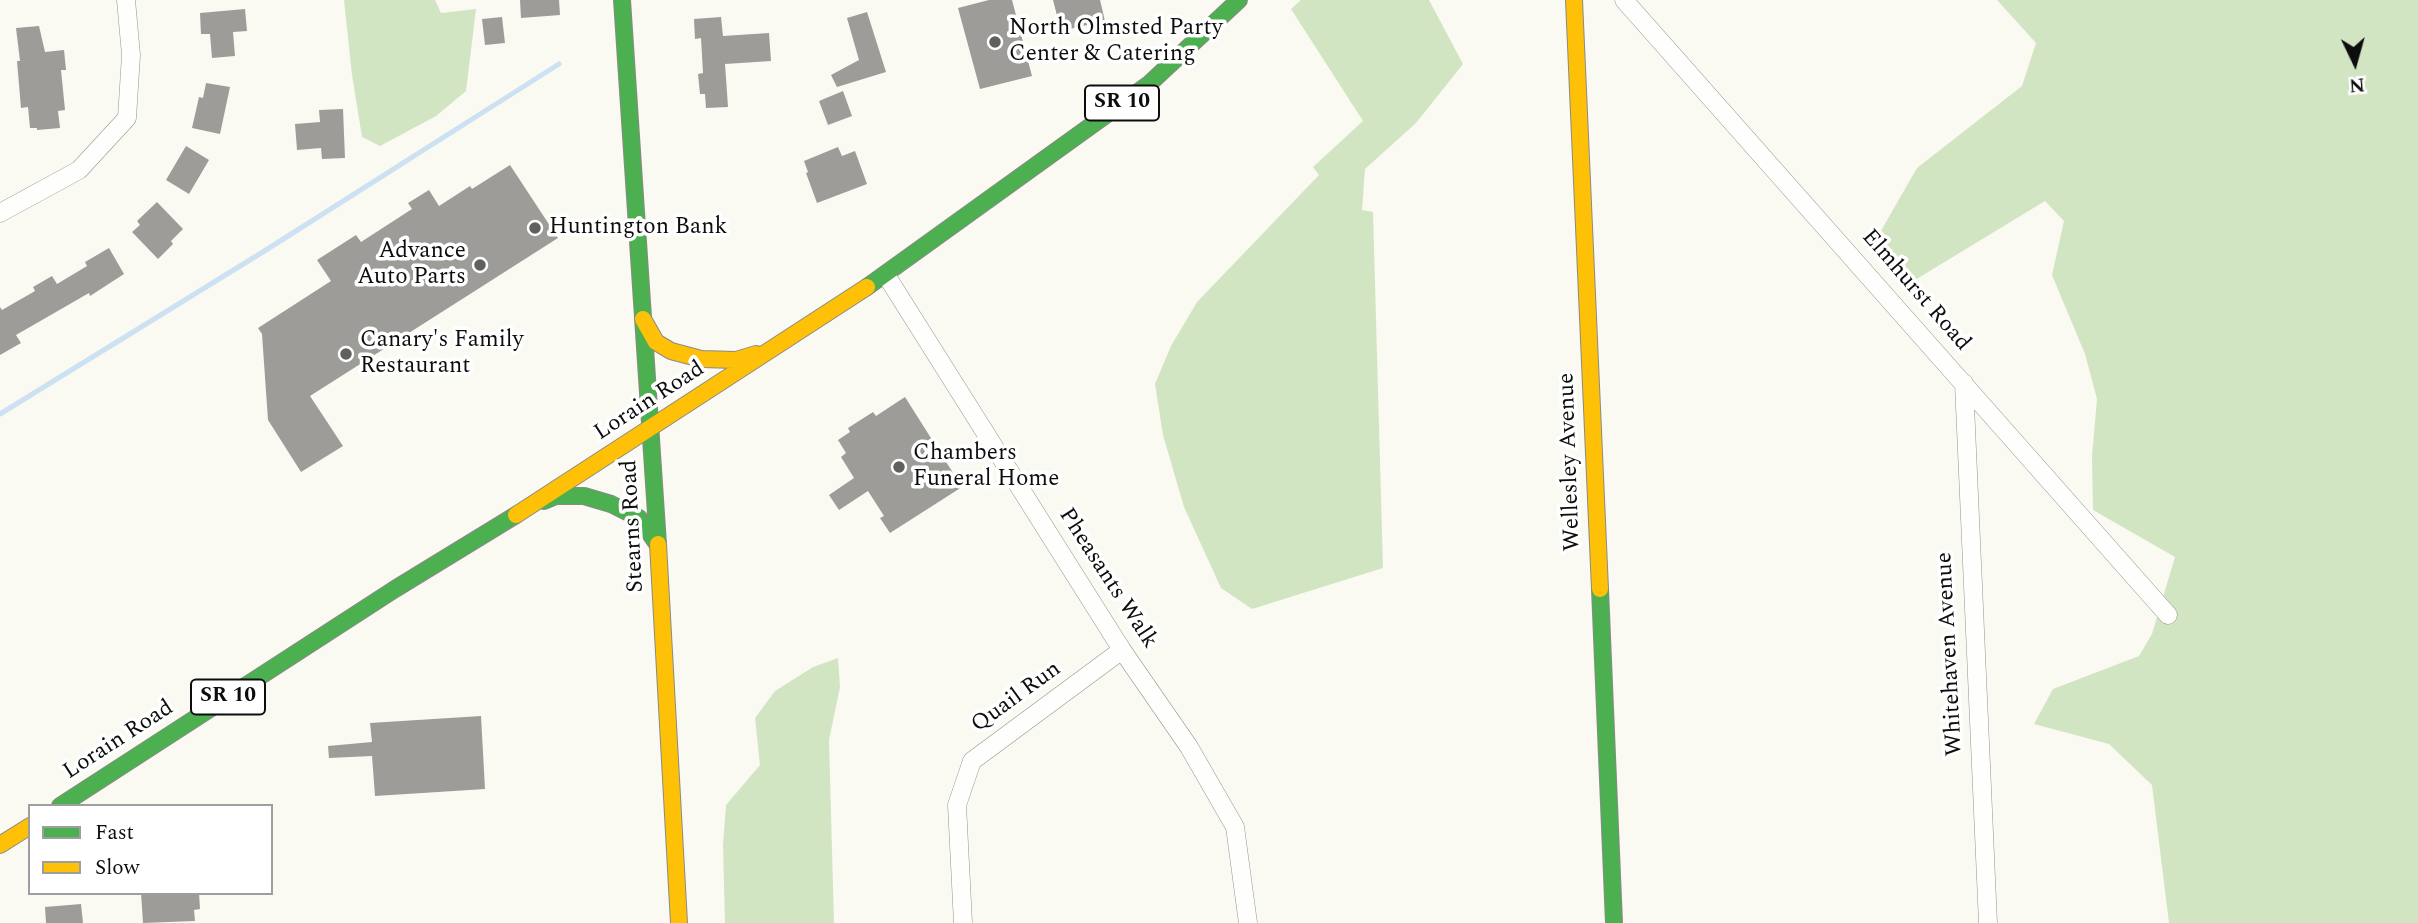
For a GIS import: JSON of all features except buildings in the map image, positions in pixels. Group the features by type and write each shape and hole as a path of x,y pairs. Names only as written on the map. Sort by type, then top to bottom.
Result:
{"main road":[{"name":"Stearns Road","path":"622,0 658,545 679,923"},
{"name":"Lorain Road","path":"63,804 395,589 532,506 886,275 1149,84 1239,0"},
{"name":"Wellesley Avenue","path":"1574,0 1614,923"},
{"path":"643,318 656,342 671,351 701,359 736,360 769,351"},
{"path":"532,506 556,496 584,496 605,502 639,518 658,545"},
{"path":"0,845 28,826"}],"street":[{"path":"0,213 79,170 127,118 131,55 126,0"},
{"name":"Elmhurst Road","path":"1624,0 2168,615"},
{"name":"Pheasants Walk","path":"886,275 1122,650 1189,747 1235,827 1248,923"},
{"name":"Whitehaven Avenue","path":"1964,383 1988,923"},
{"name":"Quail Run","path":"964,923 957,805 972,761 1122,650"}],"green space":[{"path":"344,0 435,0 441,13 476,9 466,91 436,116 380,146 362,137"},
{"path":"1301,0 1429,0 1463,64 1416,123 1365,169 1362,210 1373,212 1383,568 1252,609 1221,588 1184,507 1163,435 1155,384 1171,346 1197,302 1319,175 1313,167 1363,121 1291,9"},
{"path":"1997,0 2418,0 2418,923 2169,923 2152,785 2109,744 2034,724 2053,689 2139,656 2152,634 2175,557 2093,510 2092,456 2097,399 2085,354 2052,275 2064,221 2045,201 1905,286 1878,236 1917,168 2022,86 2036,43"},
{"path":"838,658 840,687 829,740 834,923 725,923 723,845 726,805 760,765 755,718 775,691 813,667"}],"waterway":[{"path":"0,414 266,250 559,64"}],"traffic: fast":[{"path":"622,0 658,544"},
{"path":"867,287 1149,84 1239,0"},
{"path":"544,501 556,496 584,496 611,504 639,518 658,545"},
{"path":"63,804 395,589 516,515"},
{"path":"1600,589 1614,923"}],"traffic: slow":[{"path":"1574,0 1600,589"},
{"path":"516,515 867,287"},
{"path":"643,319 656,342 671,351 701,359 736,360 756,354"},
{"path":"658,544 679,923"},
{"path":"0,845 28,827"}],"place":[{"name":"North Olmsted Party Center & Catering","path":"995,42"},
{"name":"Huntington Bank","path":"535,228"},
{"name":"Advance Auto Parts","path":"480,265"},
{"name":"Canary's Family Restaurant","path":"346,354"},
{"name":"Chambers Funeral Home","path":"899,467"}]}
